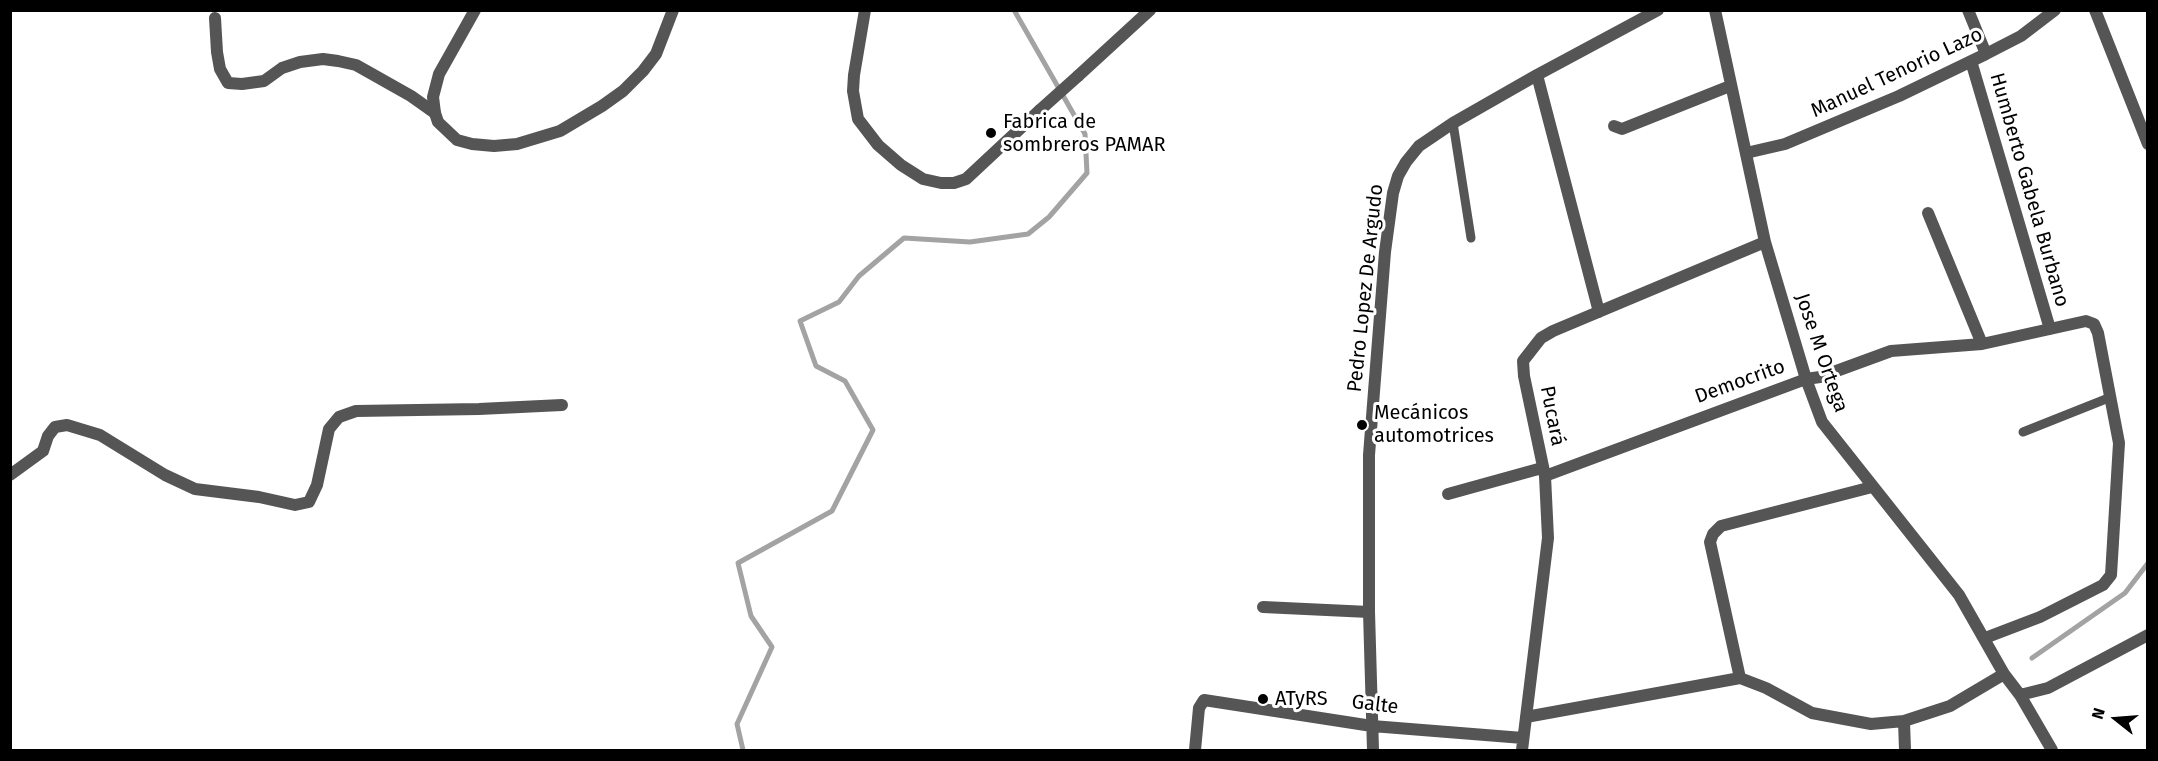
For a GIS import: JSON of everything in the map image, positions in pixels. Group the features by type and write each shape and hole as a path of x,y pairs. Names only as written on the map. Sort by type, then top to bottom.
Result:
{"street":[{"path":"475,10 439,74 434,97 438,122 457,140 472,144 517,144 560,131 602,106 623,91 656,54 673,10"},
{"path":"865,10 854,75 853,92 858,119 878,145 922,179 954,183 966,178 1150,10"},
{"name":"Pedro Lopez De Argudo","path":"1373,750 1369,612 1370,455 1386,252 1393,193 1398,176 1412,154 1427,140 1453,123 1658,10"},
{"name":"Jose M Ortega","path":"1715,10 1765,242 1806,378 1822,422 1959,595 2004,674 2020,695 2052,750"},
{"path":"1968,10 1986,54"},
{"name":"Manuel Tenorio Lazo","path":"1746,153 1785,144 1899,96 2020,36 2055,10"},
{"path":"2095,10 2148,144"},
{"path":"215,18 220,69 228,83 264,81 282,68 300,62 323,59 338,61 356,65 411,96 435,113"},
{"name":"Humberto Gabela Burbano","path":"1971,62 2050,329"},
{"path":"1538,75 1599,312"},
{"path":"1614,126 1622,129 1730,86"},
{"path":"1928,213 1982,344"},
{"name":"Pucará","path":"1523,744 1548,538 1544,472 1524,376 1523,361 1540,338 1765,242"},
{"name":"Democrito","path":"1448,494 1544,472 1806,378 1820,377 1891,351 1982,344 2086,321 2094,324 2098,333 2111,398"},
{"path":"1985,638 2040,617 2103,585 2111,575 2119,443 2111,398"},
{"path":"10,475 43,451 48,436 55,427 67,425 100,435 165,475 195,489 259,497 295,505 309,502 317,486 330,429 339,417 356,411 562,405"},
{"path":"1740,678 1710,542 1713,534 1721,526 1872,487"},
{"path":"1263,607 1369,612"},
{"path":"2020,695 2048,688 2148,635"},
{"path":"1526,717 1740,678 1766,688 1812,713 1871,724 1904,721 1950,706 2004,674"},
{"name":"Galte","path":"1195,750 1199,708 1204,700 1372,726 1523,744"},
{"path":"1904,721 1905,750"}],"lane":[{"path":"1453,123 1471,238"},
{"path":"2023,432 2111,398"}],"waterway":[{"path":"743,750 737,724 772,647 751,616 738,563 832,511 873,430 845,381 816,366 800,321 839,302 859,276 904,238 970,242 1028,234 1049,217 1087,173 1085,134 1014,10"},
{"path":"2032,658 2125,593 2148,563"}],"place":[{"name":"Fabrica de sombreros PAMAR","path":"991,133"},
{"name":"Mecánicos automotrices","path":"1362,425"},
{"name":"ATyRS","path":"1263,699"}]}
